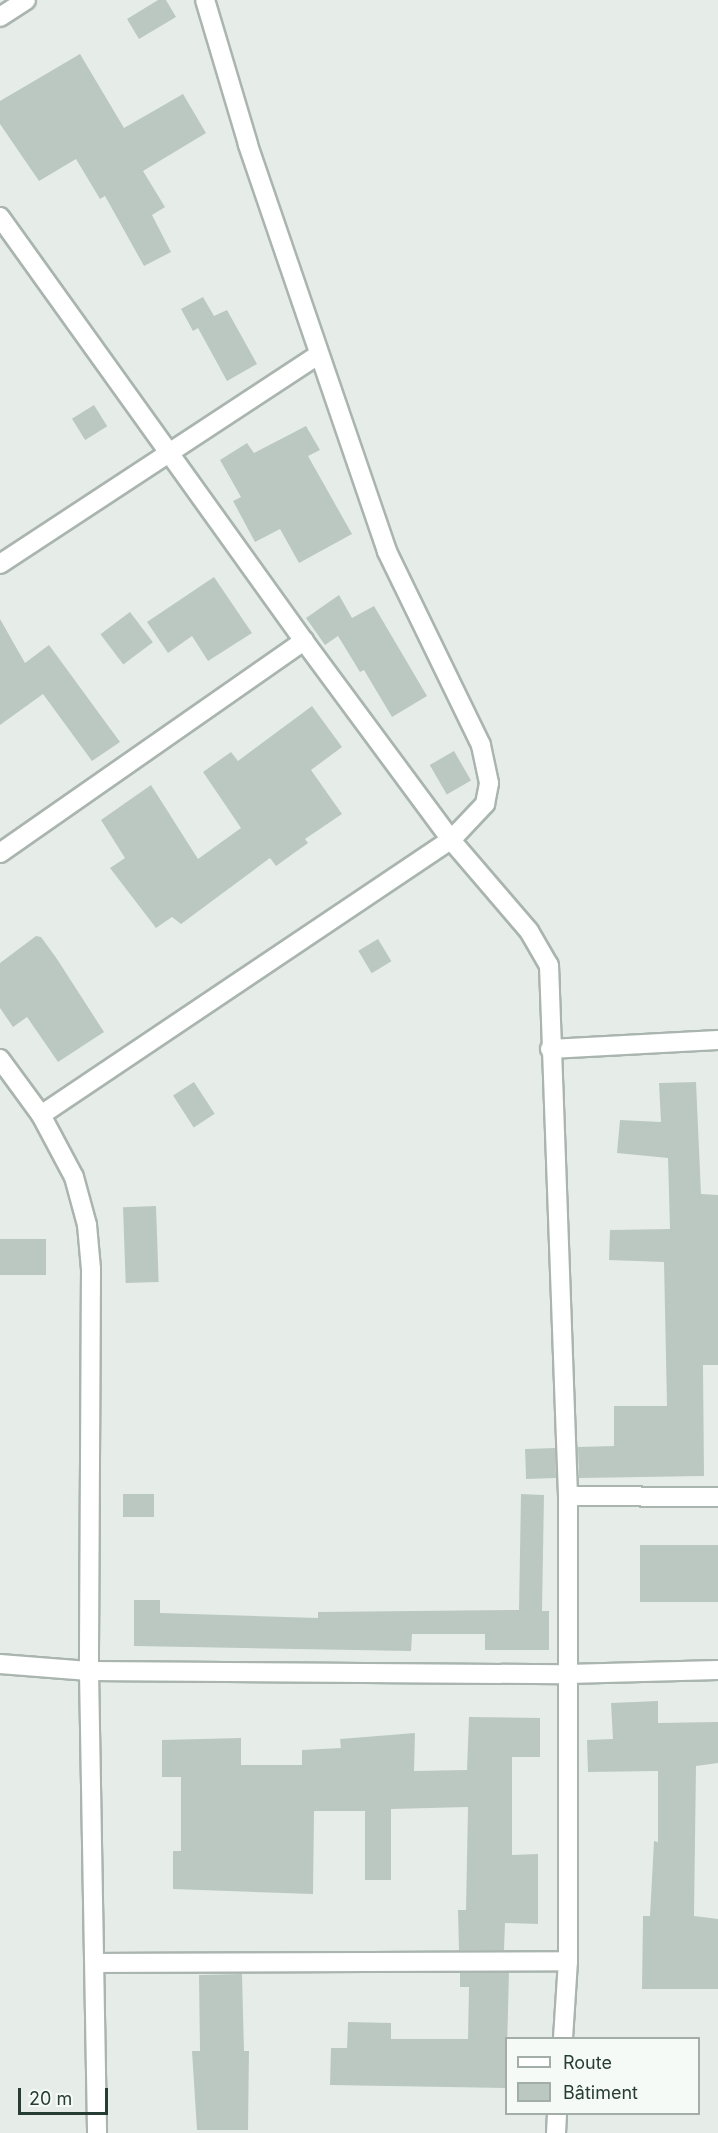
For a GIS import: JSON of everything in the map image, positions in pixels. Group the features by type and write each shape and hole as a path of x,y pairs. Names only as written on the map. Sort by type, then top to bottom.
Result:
{"street":[{"path":"0,18 26,0"},
{"path":"41,1115 451,840 485,804 487,763 387,551 318,355 205,0"},
{"path":"0,217 304,641 451,840 529,931 549,965 550,1049 568,1496 568,1961 562,2037"},
{"path":"0,564 318,355"},
{"path":"0,853 304,641"},
{"path":"550,1049 718,1041"},
{"path":"0,1059 41,1115 74,1177 87,1225 91,1269 89,1671 96,1963 97,2133"},
{"path":"568,1496 718,1497"},
{"path":"0,1664 89,1671 567,1674 718,1670"},
{"path":"96,1963 568,1961"},
{"path":"556,2133 557,2115"}],"building":[{"path":"158,0 166,0 176,17 139,39 127,19"},
{"path":"80,54 124,128 183,94 206,133 143,171 165,207 152,215 171,252 144,266 105,196 100,199 76,159 39,181 0,124 0,101"},
{"path":"203,297 214,316 227,310 257,364 227,381 198,328 193,331 181,309"},
{"path":"94,405 107,426 85,440 72,419"},
{"path":"306,426 320,450 308,456 352,534 299,563 280,529 255,542 233,501 241,497 220,460 247,443 254,453"},
{"path":"214,577 252,633 208,661 192,636 168,653 147,622"},
{"path":"339,595 352,618 374,606 427,696 392,717 364,670 360,672 338,636 325,645 306,618"},
{"path":"130,612 153,642 123,665 100,634"},
{"path":"0,619 25,663 49,645 120,742 92,761 43,694 0,725"},
{"path":"312,706 342,747 311,770 342,814 305,839 308,843 276,866 270,858 181,924 172,917 156,928 110,868 125,858 101,820 151,785 198,859 241,828 203,772 231,752 238,761"},
{"path":"454,751 471,780 447,794 430,765"},
{"path":"36,936 41,937 57,959 104,1032 58,1062 27,1017 13,1027 0,1008 0,963"},
{"path":"378,939 391,961 372,973 358,951"},
{"path":"194,1082 215,1114 194,1127 173,1096"},
{"path":"696,1082 701,1194 718,1195 718,1365 703,1365 704,1476 579,1478 578,1447 614,1446 614,1406 667,1406 664,1262 609,1260 610,1230 670,1229 668,1158 617,1153 620,1120 661,1122 659,1083"},
{"path":"156,1206 159,1282 126,1283 123,1207"},
{"path":"0,1239 46,1239 46,1275 0,1275"},
{"path":"555,1448 556,1478 526,1479 525,1449"},
{"path":"123,1494 154,1494 154,1517 123,1517"},
{"path":"521,1494 544,1495 542,1611 549,1611 549,1650 485,1650 485,1634 412,1634 411,1651 134,1646 134,1600 160,1600 160,1613 318,1618 318,1612 519,1610"},
{"path":"640,1545 718,1545 718,1602 640,1602"},
{"path":"658,1701 658,1723 718,1722 718,1763 696,1766 694,1916 718,1919 718,1989 642,1989 643,1916 650,1916 654,1841 658,1842 658,1771 588,1772 587,1740 613,1739 611,1703"},
{"path":"469,1717 540,1718 540,1757 512,1757 512,1855 538,1854 538,1924 505,1923 504,1950 459,1950 458,1910 466,1910 468,1807 391,1809 391,1880 365,1880 365,1811 314,1811 313,1894 173,1889 173,1851 181,1851 181,1777 162,1777 162,1740 241,1738 241,1765 302,1765 302,1750 341,1748 340,1739 415,1733 414,1771 467,1770"},
{"path":"509,1972 505,2088 330,2085 331,2048 347,2048 348,2022 391,2023 391,2039 468,2039 469,1987 460,1987 460,1973"},
{"path":"242,1974 244,2051 249,2051 248,2130 197,2130 192,2051 200,2051 199,1975"}]}
